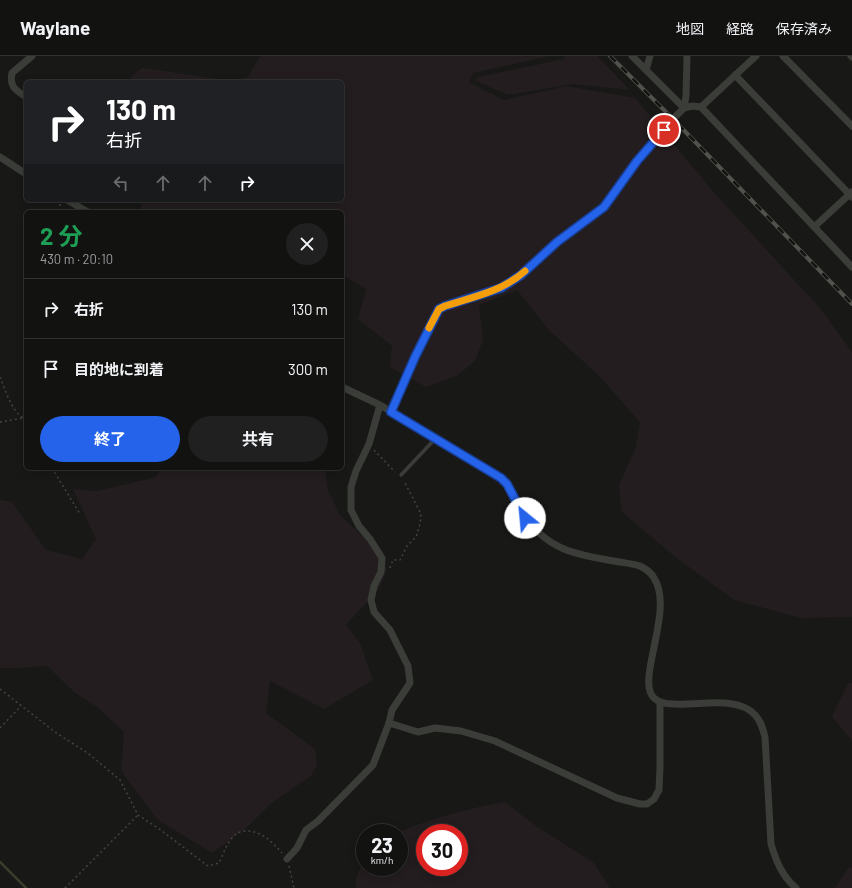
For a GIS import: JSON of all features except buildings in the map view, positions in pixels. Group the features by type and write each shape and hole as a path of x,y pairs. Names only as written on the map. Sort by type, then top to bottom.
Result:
{"street":[{"path":"24,96 14,88 10,80 12,73 32,56"},
{"path":"632,56 684,108"},
{"path":"646,70 650,56"},
{"path":"684,108 686,96 687,56"},
{"path":"701,107 756,56"},
{"path":"783,56 852,126"},
{"path":"736,75 851,194 814,227"},
{"path":"391,412 415,357 439,309 501,288 512,282 557,242 604,207 637,161 684,108 692,106 701,107 852,266"},
{"path":"0,157 24,173"},
{"path":"70,202 84,210"},
{"path":"344,388 380,405 501,478 507,484 525,518 546,540 562,549 578,554 639,566 649,571 655,578 660,589 661,614 648,678 652,696 656,700 667,704 737,704 748,708 755,714 766,737 771,844 782,873 796,888"},
{"path":"287,859 297,848 306,830 324,816 373,765 389,723 392,710 410,683 408,666 390,630 374,612 372,600 374,586 381,572 382,558 370,539 359,526 351,510 351,487 356,471 369,444 380,405"},
{"path":"389,723 418,732 436,728 461,731 488,739 617,798 640,804 647,804 654,799 658,790 660,767 660,702"}],"lane":[{"path":"402,475 435,438"}],"path":[{"path":"0,377 12,406 23,418"},
{"path":"0,422 23,418"},
{"path":"369,444 391,468 399,475 402,475 421,514 416,537 407,546 400,560 393,560 389,569 385,559 381,556"},
{"path":"53,470 80,514"},
{"path":"0,689 56,732 89,754 120,780 138,815 158,828 208,866 219,863 232,837 238,832 251,831 268,838 287,859 294,888"},
{"path":"0,728 21,706"},
{"path":"65,888 138,815"}],"shaded area":[{"path":"260,56 549,56 473,73 469,82 504,100 567,86 635,98 718,197 820,308 852,352 852,617 801,618 734,600 674,556 622,512 619,485 636,447 640,422 599,376 549,330 517,290 479,305 483,340 475,361 458,375 426,387 390,367 392,346 358,319 366,289 346,277 344,278 344,210 140,210 142,202 344,202 344,80 235,80 248,77"},
{"path":"565,56 597,56 630,90 572,84 508,95 474,80 478,77 564,59"},
{"path":"142,68 224,80 131,80 131,77"},
{"path":"161,470 325,470 328,491 340,515 369,542 387,569 379,589 346,625 360,643 373,680 324,709 270,681 266,713 315,749 317,765 311,776 273,802 244,830 212,853 158,820 121,771 124,732 97,707 74,692 47,666 0,668 0,500 12,502 46,550 82,559 96,539 73,489 97,491 156,477"},
{"path":"852,683 852,741 832,716 848,684"},
{"path":"505,802 536,826 594,863 610,888 356,888 357,876 408,876 408,828 416,825 416,876 468,876 468,824 420,824 463,811"},
{"path":"849,867 852,868 852,888 835,888"}],"waterway":[{"path":"0,862 26,888"}],"railway":[{"path":"610,56 852,304"}],"slow traffic":[{"path":"429,328 439,309 501,288 512,282 525,271"}],"route":[{"path":"525,518 507,484 501,478 391,412 415,357 439,309 501,288 521,275 557,242 604,207 637,161 664,130"}]}
